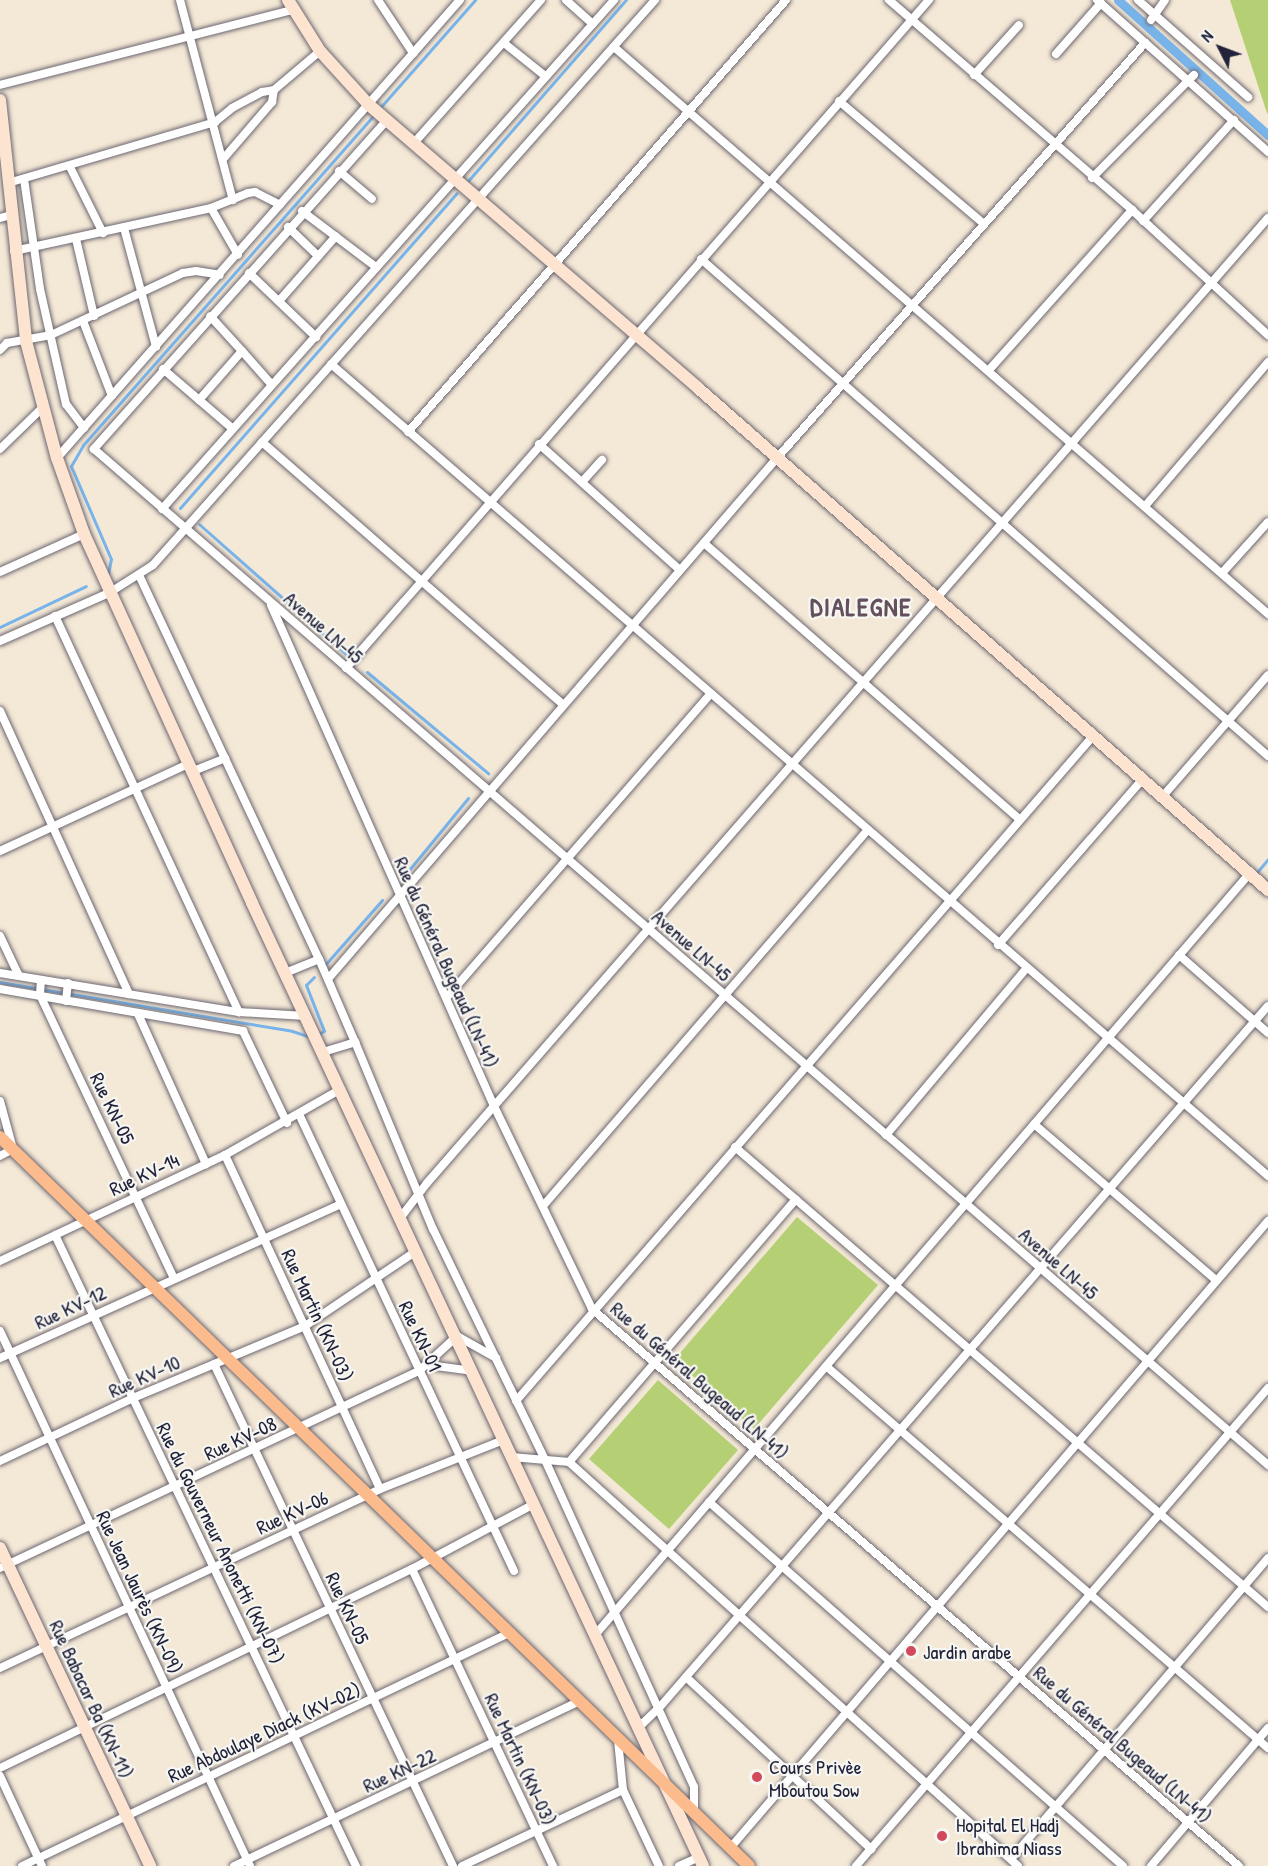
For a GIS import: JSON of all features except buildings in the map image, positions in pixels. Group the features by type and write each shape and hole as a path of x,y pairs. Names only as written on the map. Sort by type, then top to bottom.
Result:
{"main road":[{"path":"0,1137 301,1428 375,1491 432,1558 749,1866"}],"street":[{"path":"180,0 189,38 215,122 233,200"},
{"path":"378,0 413,53"},
{"path":"414,143 541,0"},
{"path":"566,0 593,24"},
{"path":"162,508 614,0"},
{"path":"0,641 109,592 140,575 186,529 656,0"},
{"path":"408,432 786,0"},
{"path":"889,0 1055,142 1092,178 1132,210 1268,335"},
{"path":"346,668 633,334 929,0"},
{"path":"1138,0 1153,17 1205,63 1248,96"},
{"path":"1153,17 1165,0"},
{"path":"233,429 163,369 339,171 413,53 458,1"},
{"path":"1056,54 1099,2 1192,77 1268,152"},
{"path":"0,85 189,38 291,5 320,51 377,112 777,458 1268,890"},
{"path":"974,75 1019,25"},
{"path":"328,980 488,791 1055,142 1142,37"},
{"path":"504,43 545,76"},
{"path":"614,47 1146,505 1268,614"},
{"path":"8,183 70,167 215,122 252,97 274,90 320,51"},
{"path":"1092,178 1192,77"},
{"path":"224,158 272,102 274,90"},
{"path":"0,100 8,183 5,216 14,250 26,341 57,458 84,534 189,768 457,1336 638,1728 668,1786 701,1861 679,1866"},
{"path":"839,100 983,223"},
{"path":"57,458 280,205 377,112"},
{"path":"1143,221 1234,120"},
{"path":"70,167 104,233"},
{"path":"339,171 372,200"},
{"path":"24,179 34,247 66,404 84,428"},
{"path":"14,250 76,239 212,208 255,192 280,205"},
{"path":"212,208 238,255"},
{"path":"989,370 1132,210"},
{"path":"302,211 376,267"},
{"path":"401,1217 419,1192 1268,218"},
{"path":"288,227 318,256"},
{"path":"124,228 156,347"},
{"path":"279,301 336,236"},
{"path":"76,239 94,316"},
{"path":"701,259 1268,756"},
{"path":"2,343 26,341 51,335 189,272 220,275"},
{"path":"249,273 316,337"},
{"path":"210,316 272,385"},
{"path":"83,321 112,396"},
{"path":"199,400 242,351"},
{"path":"1146,505 1268,362"},
{"path":"332,364 998,945 1109,1036 1268,1176"},
{"name":"Avenue LN-45","path":"163,369 94,449 1268,1465"},
{"path":"0,449 42,408"},
{"path":"262,442 563,705"},
{"path":"539,444 680,570"},
{"path":"582,482 602,460"},
{"path":"1223,572 1268,522"},
{"path":"0,572 84,534"},
{"path":"704,543 1020,820"},
{"path":"140,575 328,980 419,1192 659,1708 694,1787 694,1812"},
{"name":"Rue du Général Bugeaud (LN-41)","path":"269,602 447,996 494,1106 592,1309 1239,1866"},
{"path":"55,616 239,1012"},
{"path":"1163,796 1226,720 1268,675"},
{"path":"447,996 710,694"},
{"path":"0,711 129,994"},
{"path":"516,1401 592,1309 1093,736"},
{"path":"0,851 134,789 189,768 225,758"},
{"path":"998,945 1143,779"},
{"path":"543,1206 726,997 867,831"},
{"path":"595,1635 1250,873"},
{"path":"0,936 19,976"},
{"path":"1179,955 1268,1033"},
{"path":"285,973 318,959"},
{"path":"886,1135 1026,969"},
{"path":"0,973 19,976 40,988 67,993 129,994 239,1012 306,1016"},
{"path":"0,989 40,988 67,993 138,1014 243,1031 287,1123"},
{"name":"Rue KN-05","path":"40,988 174,1278"},
{"path":"638,1728 659,1708 1268,1006"},
{"path":"138,1014 206,1164"},
{"path":"323,1052 355,1042"},
{"name":"Rue KV-14","path":"0,1261 225,1155 287,1123 341,1089"},
{"path":"0,1101 13,1149 0,1156"},
{"name":"Rue KN-01","path":"299,1114 514,1571"},
{"path":"1034,1124 1216,1280"},
{"path":"735,1147 1268,1607"},
{"name":"Rue Martin (KN-03)","path":"225,1155 343,1408 375,1491"},
{"path":"569,1462 795,1199"},
{"name":"Rue KV-12","path":"0,1358 93,1314 341,1204"},
{"path":"731,1847 1268,1221"},
{"name":"Rue du Gouverneur Anonetti (KN-07)","path":"55,1235 215,1566 356,1866"},
{"name":"Rue KV-10","path":"0,1461 133,1398 304,1326 376,1280 416,1251"},
{"name":"Rue Jean Jaurès (KN-09)","path":"0,1331 249,1863"},
{"path":"457,1336 496,1358"},
{"name":"Rue KV-08","path":"4,1567 419,1371 457,1336"},
{"name":"Rue KN-05","path":"214,1364 453,1866"},
{"path":"428,1365 473,1371"},
{"path":"826,1366 1268,1748"},
{"path":"856,1866 1268,1388"},
{"name":"Rue KV-06","path":"0,1668 375,1491 461,1460 504,1440"},
{"path":"512,1457 569,1462 849,1710 1015,1863 1056,1807 1268,1558"},
{"path":"709,1502 1124,1866"},
{"path":"0,1768 412,1569 493,1528 534,1504"},
{"name":"Rue Babacar Ba (KN-11)","path":"0,1548 4,1567 46,1646 150,1866"},
{"name":"Rue Martin (KN-03)","path":"412,1569 553,1866"},
{"name":"Rue Abdoulaye Diack (KV-02)","path":"22,1866 40,1862 126,1815 296,1737 509,1633"},
{"path":"686,1677 793,1774 871,1849"},
{"name":"Rue KN-22","path":"234,1866 249,1863 334,1819 578,1702"},
{"path":"1151,1866 1268,1728"},
{"path":"618,1740 623,1790 659,1866"},
{"path":"0,1776 40,1862"},
{"path":"462,1866 623,1790"}],"green space":[{"path":"1230,0 1268,0 1268,114 1267,113"},
{"path":"797,1217 878,1285 754,1429 674,1360"},
{"path":"658,1380 738,1450 669,1529 589,1459"}],"waterway":[{"path":"378,110 475,0"},
{"path":"467,182 626,0"},
{"path":"1118,0 1268,135"},
{"path":"108,574 111,559 71,466 83,445 374,115"},
{"path":"180,508 457,193"},
{"path":"199,524 347,655"},
{"path":"0,627 86,586"},
{"path":"367,672 488,773"},
{"path":"404,876 468,798"},
{"path":"1258,871 1268,859"},
{"path":"324,966 382,900"},
{"path":"314,977 306,985 324,1031 316,1035"},
{"path":"0,982 292,1031 310,1037"}],"place":[{"name":"Jardin arabe","path":"911,1651"},
{"name":"Cours Privèe Mboutou Sow","path":"757,1777"},
{"name":"Hopital El Hadj Ibrahima Niass","path":"942,1836"}],"district":[{"name":"DIALEGNE","path":"861,607"}]}
